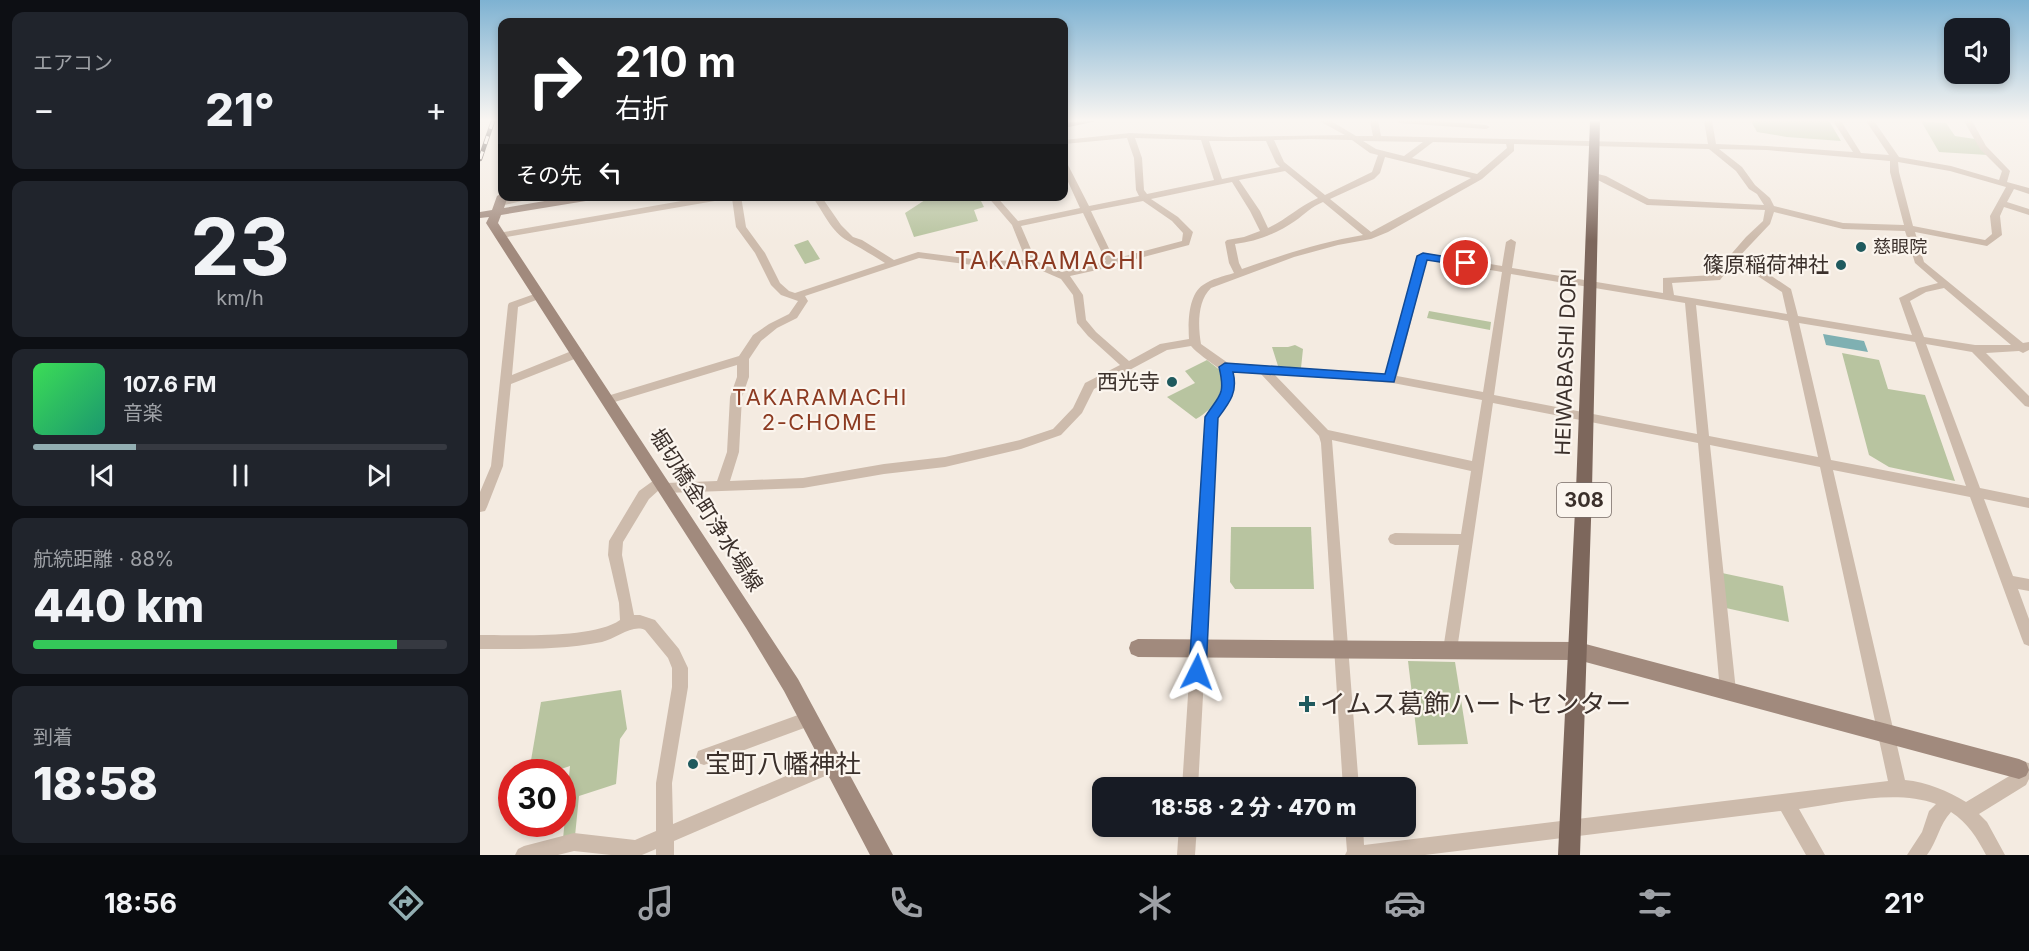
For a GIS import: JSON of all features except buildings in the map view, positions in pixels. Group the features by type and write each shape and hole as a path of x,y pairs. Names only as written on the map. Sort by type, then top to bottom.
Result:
{"main road":[{"name":"HEIWABASHI DORI","path":"1569,855 1594,161"}],"street":[{"path":"1063,275 1186,243 1188,232 1140,190 1138,161"},
{"path":"1212,161 1219,183"},
{"path":"1279,161 1370,236"},
{"path":"1240,274 1234,263 1230,242 1246,240 1265,232 1292,219 1305,207 1371,177 1376,173 1380,161"},
{"path":"1413,161 1479,177"},
{"path":"1497,161 1479,177 1370,236 1300,252 1202,289 1194,314 1196,346 1225,367 1390,379 2029,503"},
{"path":"1669,297 1667,280 1716,278 1749,239 1767,222 1770,207 1760,192 1752,188 1739,169 1729,161"},
{"path":"1893,161 1892,168 1920,264 2027,349"},
{"path":"1909,161 1951,169 2029,191"},
{"path":"1594,176 1603,178 1647,202 1770,207 1843,226 1908,228 1987,243 1997,235 1995,216 2003,204 2007,185 2006,171 1996,161"},
{"path":"1016,224 1287,168"},
{"path":"1068,173 1112,264"},
{"path":"1234,179 1255,211 1265,232"},
{"path":"494,207 519,201"},
{"path":"494,207 551,201"},
{"path":"501,235 700,201"},
{"path":"722,485 733,452 736,397 743,377 743,359 750,346 765,331 797,313 803,301 785,293 776,285 760,253 741,227 737,201"},
{"path":"820,201 838,227 850,239 859,242 892,263"},
{"path":"996,201 1016,224 1032,262"},
{"path":"2003,204 2029,212"},
{"name":"堀切橋金町浄水場線","path":"494,207 492,223 752,621 809,719 882,855"},
{"path":"1450,650 1511,242"},
{"path":"796,296 918,255 988,264 1032,262 1063,275 1078,295 1081,321 1128,366"},
{"path":"1390,379 1423,256 1975,349 2027,349"},
{"path":"1731,263 1760,273 1787,291 1888,733 1898,788"},
{"path":"1944,285 1923,290 1910,298 1904,298 2029,639"},
{"path":"480,507 496,466 507,381 513,305 540,295"},
{"path":"1690,301 1728,691"},
{"path":"628,622 615,555 616,541 644,495 663,484 803,483 884,469 945,462 1021,444 1057,432 1078,410 1089,386 1164,347 1194,342"},
{"path":"1975,349 2029,404"},
{"path":"507,381 578,353"},
{"path":"608,400 743,359"},
{"path":"1191,777 1212,417 1227,397 1229,380 1225,367"},
{"path":"1263,369 1324,434 1327,443 1350,777"},
{"path":"1324,434 1476,467"},
{"path":"1395,539 1466,540"},
{"path":"2007,581 2029,585"},
{"path":"480,642 511,642 596,635 615,632 628,622 640,621 650,625 674,654 680,668 680,687 664,783 665,855"},
{"path":"1138,648 1578,651 2024,770 2020,779 1966,812"},
{"path":"704,757 809,719"},
{"path":"524,855 574,842 635,849 833,764"},
{"path":"1354,837 1355,855 1907,788 1950,801 1966,812 1981,828 1996,855"},
{"path":"1785,801 1816,855"},
{"path":"1916,855 1930,836 1935,817 1950,801"},
{"path":"1186,855 1187,837"}],"green space":[{"path":"923,201 981,201 984,207 974,210 978,221 914,237 905,213"},
{"path":"808,240 820,259 805,264 794,245"},
{"path":"1429,311 1491,322 1490,330 1427,318"},
{"path":"1295,345 1303,349 1301,368 1278,366 1272,347"},
{"path":"1842,353 1879,360 1888,389 1925,395 1955,481 1889,467 1869,455"},
{"path":"1207,360 1221,371 1220,393 1213,405 1196,419 1167,397 1195,383 1185,371"},
{"path":"1231,527 1311,527 1314,589 1235,589 1230,582"},
{"path":"1722,573 1783,586 1789,622 1726,608"},
{"path":"1408,661 1455,662 1468,744 1418,745"},
{"path":"621,690 627,729 620,739 616,784 579,796 576,826 576,759 531,759 541,702"}],"water":[{"path":"1823,334 1864,341 1868,352 1826,345"}],"place":[{"name":"慈眼院","path":"1861,247"},
{"name":"篠原稲荷神社","path":"1841,265"},
{"name":"西光寺","path":"1172,382"},
{"name":"イムス葛飾ハートセンター","path":"1307,704"},
{"name":"宝町八幡神社","path":"693,764"}],"district":[{"name":"TAKARAMACHI","path":"1050,261"},
{"name":"TAKARAMACHI 2-CHOME","path":"820,410"}],"route":[{"path":"1197,672 1212,417 1227,397 1229,380 1225,367 1390,379 1423,256 1466,263"}]}
